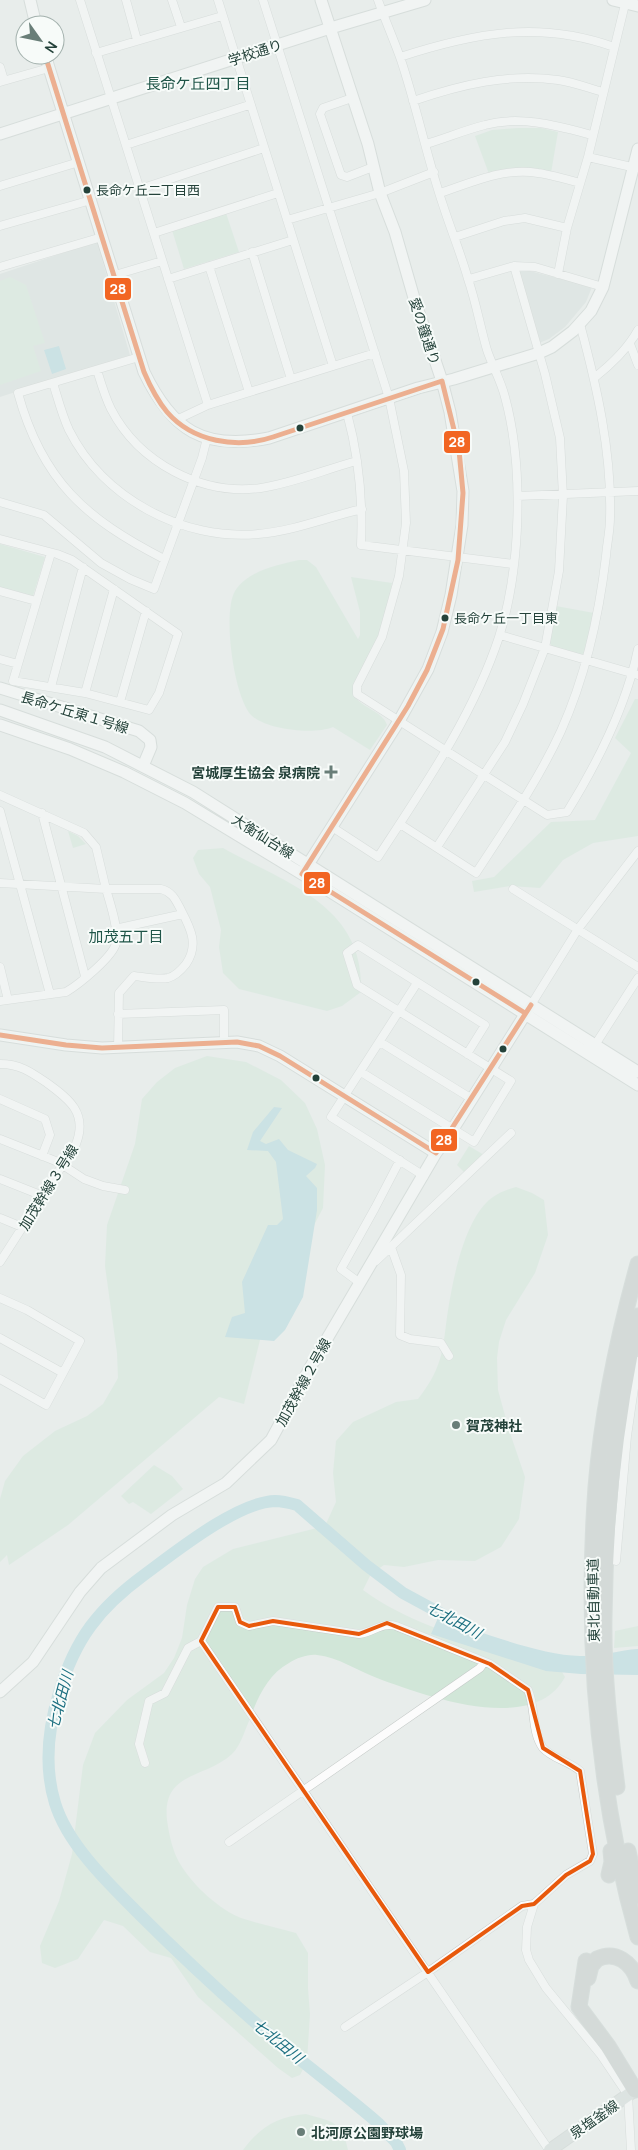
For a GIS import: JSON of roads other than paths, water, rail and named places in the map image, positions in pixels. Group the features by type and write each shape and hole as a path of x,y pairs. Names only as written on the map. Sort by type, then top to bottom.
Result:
{"highway":[{"name":"東北自動車道","path":"638,1264 625,1311 603,1432 596,1485 592,1559 598,1617 604,1721 602,1758 619,1862 638,1937"},
{"name":"東北自動車道","path":"598,1617 611,1475 621,1402 638,1316"},
{"name":"東北自動車道","path":"604,1721 624,1833 638,1896"},
{"path":"602,1758 612,1862 609,1875"},
{"path":"634,2091 608,2046 586,2018 583,2004 588,1958 617,1958 629,1964 634,1970 638,1981"}],"main road":[{"name":"泉塩釜線","path":"549,2150 634,2091"}],"street":[{"path":"30,0 34,15"},
{"path":"80,0 208,405"},
{"path":"126,0 137,40"},
{"path":"172,0 181,27"},
{"path":"218,0 334,366"},
{"path":"263,0 389,398 405,478 406,523 399,576 382,637 357,686 357,694 547,815 567,812 596,762 611,728 634,674 638,649"},
{"name":"愛の鐘通り","path":"302,874 399,721 428,669 442,632 451,595 462,525 463,491 450,412 442,381 414,298 395,232 380,192 321,0"},
{"path":"332,827 378,857 400,824 478,691 500,635 513,564 517,528 518,496 511,428 505,396 493,366 469,279 440,193 400,57 378,0"},
{"name":"学校通り","path":"0,134 330,28 425,0"},
{"path":"613,0 626,1 638,6"},
{"path":"558,274 626,1"},
{"path":"96,53 222,16"},
{"path":"400,57 436,45 513,32 570,34 614,47"},
{"path":"48,65 139,358 156,397 176,420 207,438 228,442 252,442 269,438 442,381 539,353 552,347 580,324 591,311 603,287 635,168 638,148"},
{"path":"0,67 2,81 49,68"},
{"path":"413,101 452,88 508,78 559,80 603,92"},
{"path":"352,98 323,108 320,114 340,175 347,177 373,167"},
{"path":"126,146 250,105"},
{"path":"426,144 486,124 511,122 540,122 592,136"},
{"path":"140,189 264,148"},
{"path":"588,157 635,168"},
{"path":"0,186 78,162"},
{"path":"287,220 380,192 434,172"},
{"path":"440,193 490,176 512,172 536,172 580,183"},
{"path":"154,233 278,193"},
{"path":"0,226 91,200"},
{"path":"454,237 504,220 525,218 568,228"},
{"path":"0,266 102,236"},
{"path":"168,280 294,240"},
{"path":"252,252 291,379"},
{"path":"115,276 162,261"},
{"path":"209,266 249,392"},
{"path":"469,279 514,266 535,267 603,287"},
{"path":"437,847 505,742 536,673 545,648 559,571 563,493 560,438 553,402 514,266"},
{"path":"400,824 476,873 523,800 561,731 587,660 601,597 610,519 602,421 594,378 580,324"},
{"path":"594,378 610,366 630,344 638,330"},
{"path":"630,344 638,365"},
{"path":"176,420 208,405 375,353"},
{"path":"139,358 18,393 32,436 60,482 102,524 130,542 164,560"},
{"path":"97,370 111,409 138,447 173,471 193,480 237,490 260,488 277,485 357,461"},
{"path":"53,383 69,430 99,473 125,496 177,523 212,533 257,534 300,527 362,509"},
{"path":"346,413 353,436 362,486 360,545 513,564"},
{"path":"0,502 44,515 101,563 154,589 202,458 207,438"},
{"path":"518,496 638,491"},
{"path":"0,539 51,552 72,560 178,634 160,693 149,710 86,693 13,680 51,552"},
{"path":"51,688 84,567"},
{"path":"86,693 114,589"},
{"path":"0,592 36,601"},
{"path":"120,702 146,611"},
{"path":"500,635 634,674"},
{"path":"0,659 18,664"},
{"name":"長命ケ丘東１号線","path":"0,688 139,731 150,740 151,747 143,766"},
{"name":"大衡仙台線","path":"0,710 77,736 143,766 207,801 308,864 528,1009 638,1085"},
{"name":"大衡仙台線","path":"0,726 70,749 124,772 185,803 528,1009 595,1045 638,1072"},
{"path":"0,795 84,833 96,847 115,929 116,944 86,976 66,992 4,1001 0,967"},
{"path":"0,811 50,994"},
{"path":"42,813 86,976"},
{"path":"528,1009 578,929 638,851"},
{"path":"0,883 106,889 161,889 168,891 174,896 191,928 194,941 192,955 182,970 169,978 134,976 119,993 118,1048"},
{"path":"513,889 638,967"},
{"path":"115,929 183,914"},
{"path":"361,1072 474,1142 511,1081 490,1069 357,986 347,953 358,945 486,1025 467,1054"},
{"path":"595,1045 638,978"},
{"path":"417,982 331,1117 424,1176"},
{"name":"加茂幹線２号線","path":"0,1692 33,1662 80,1592 101,1568 172,1514 226,1483 271,1440 311,1366 436,1153 528,1009"},
{"path":"118,1014 224,1010 224,1042"},
{"path":"0,1035 79,1046 118,1048 224,1042 248,1044 270,1050 436,1153"},
{"path":"380,1042 472,1099"},
{"name":"加茂幹線３号線","path":"0,1064 25,1068 73,1103 78,1117 79,1132 76,1144 1,1260"},
{"path":"0,1099 45,1118 50,1135 42,1156"},
{"path":"370,1266 511,1133"},
{"path":"0,1139 63,1165 80,1177 94,1183 125,1190"},
{"path":"360,1283 340,1268 376,1208 400,1160"},
{"path":"0,1178 43,1196"},
{"path":"0,1218 22,1227"},
{"path":"391,1247 401,1275 400,1335 410,1339 441,1343 449,1356"},
{"path":"0,1298 27,1310 80,1340 46,1404 0,1378"},
{"path":"0,1338 63,1372"},
{"path":"609,1560 616,1561 627,1436 638,1361"},
{"path":"145,1764 139,1744 150,1701 165,1693 188,1648 201,1641 218,1607 234,1607 240,1622 249,1626 273,1621 359,1634 368,1633 386,1623 484,1662 512,1677 528,1690 532,1697 538,1737 543,1748 575,1766 582,1775 592,1858 590,1862 566,1875 534,1904 527,1927 526,1950 529,1960 546,1988 601,2055 634,2091 631,2150"},
{"path":"201,1641 549,2150"},
{"path":"229,1842 480,1668 484,1662"},
{"path":"345,2026 428,1972 522,1906 534,1904"}],"water":[{"path":"59,346 66,369 52,374 44,350"},
{"path":"274,1107 282,1108 260,1141 266,1144 279,1139 288,1150 317,1164 306,1176 317,1188 317,1210 303,1297 285,1330 274,1341 225,1337 232,1317 245,1313 242,1282 268,1225 277,1225 283,1219 276,1162 268,1151 247,1150 253,1132"},
{"path":"438,1618 528,1647 564,1655 587,1656 638,1649 638,1675 546,1671 431,1634"}],"waterway":[{"name":"七北田川","path":"400,2150 396,2142 378,2123 235,2005 163,1938 89,1861 68,1833 55,1803 49,1776 52,1720 65,1674 73,1656 91,1626 114,1600 128,1587 206,1530 243,1510 260,1504 278,1501 297,1505 366,1565 403,1593 475,1632"}],"place":[{"name":"長命ケ丘二丁目西","path":"87,190"},
{"name":"長命ケ丘一丁目東","path":"445,618"},
{"name":"宮城厚生協会 泉病院","path":"331,772"},
{"name":"賀茂神社","path":"456,1425"},
{"name":"北河原公園野球場","path":"301,2132"}],"district":[{"name":"長命ケ丘四丁目","path":"198,83"},
{"name":"加茂五丁目","path":"126,936"}]}
